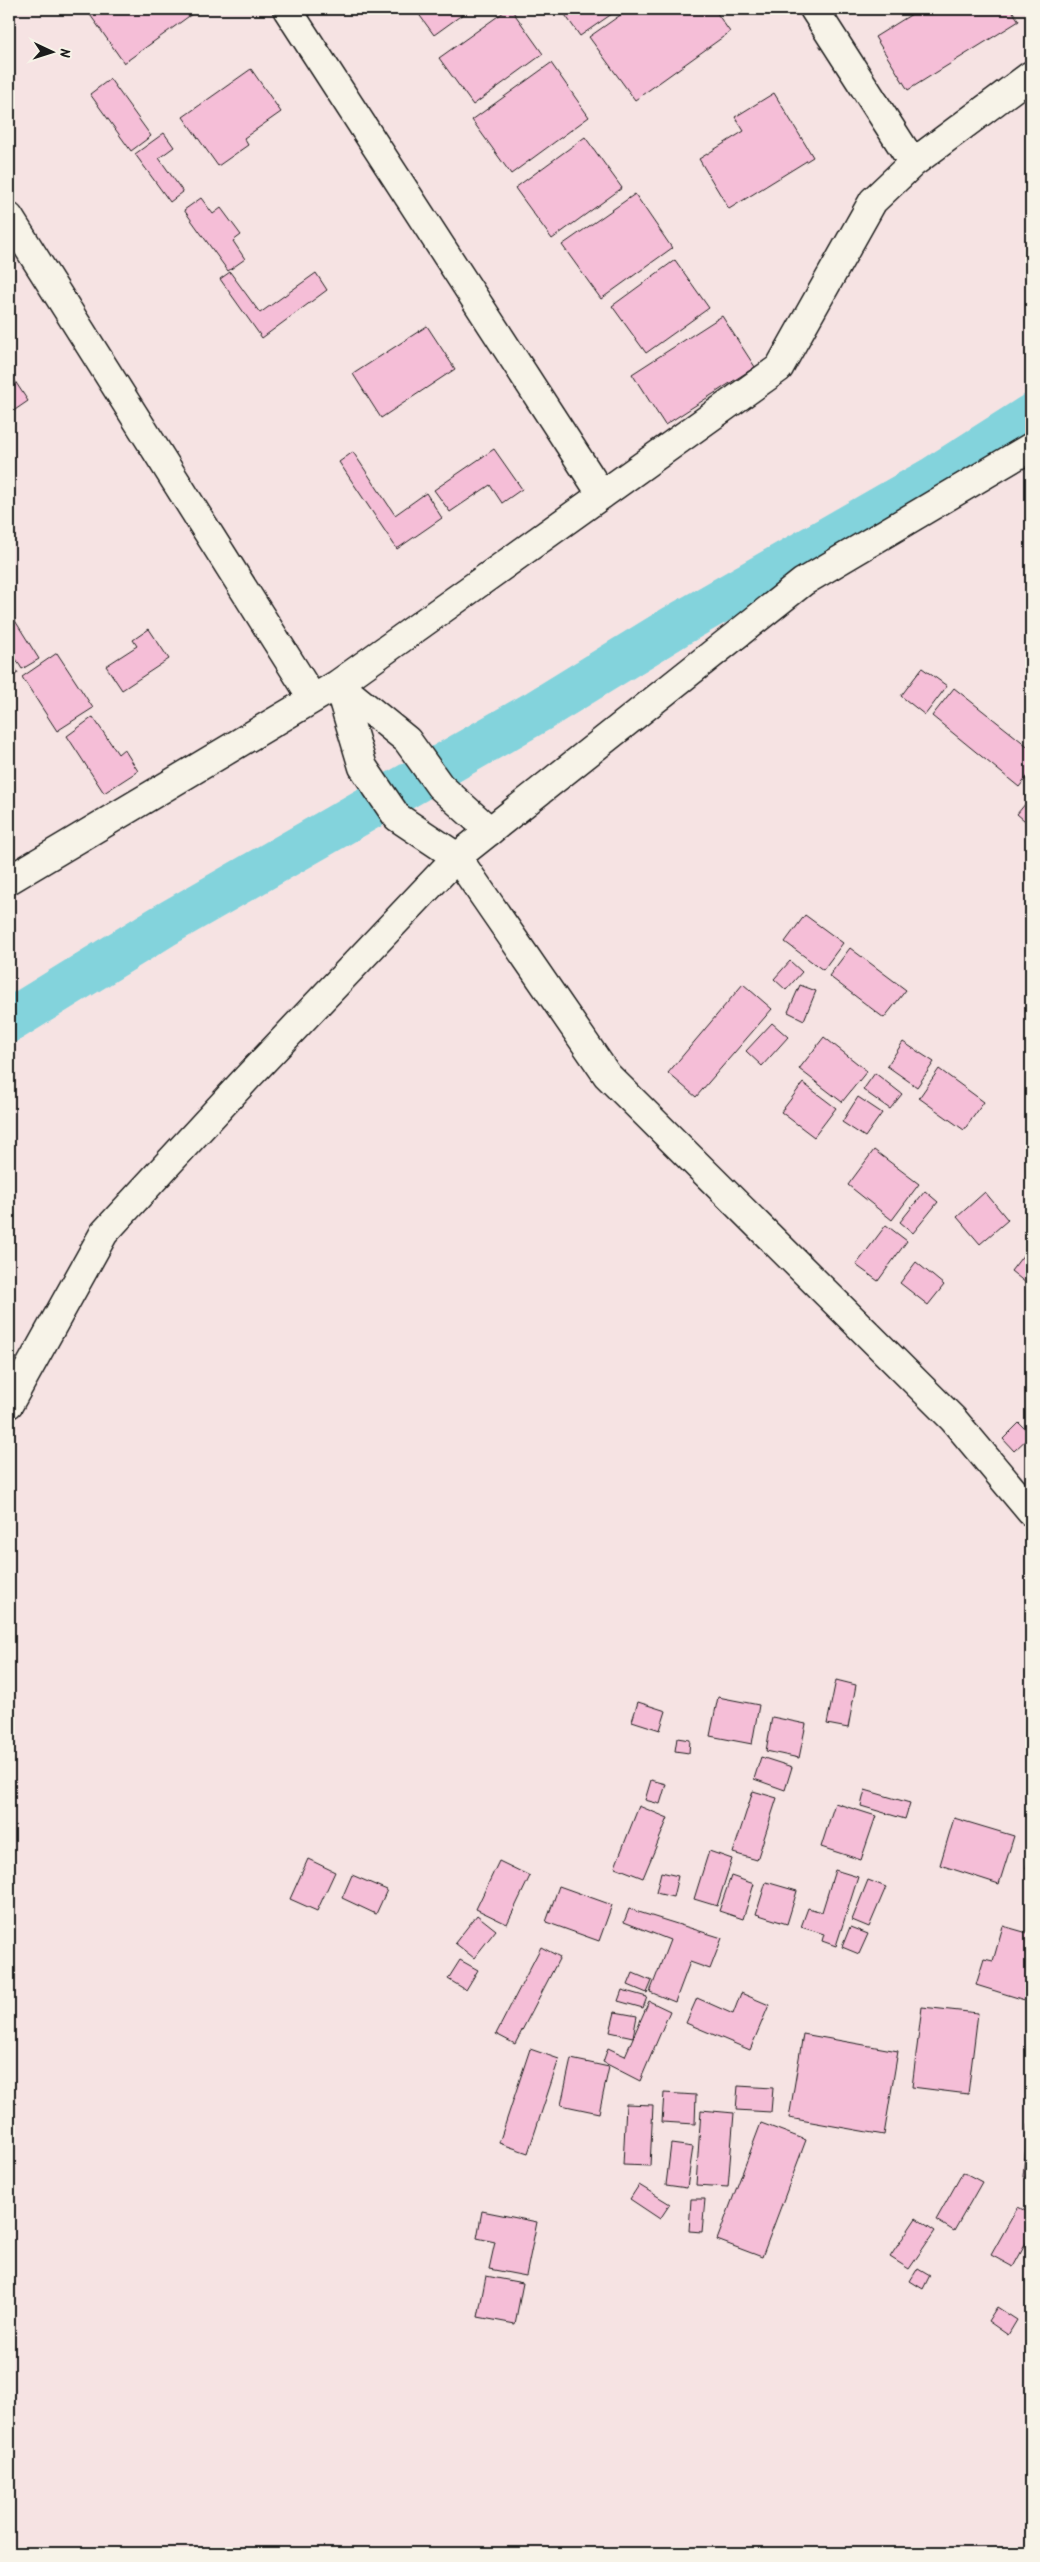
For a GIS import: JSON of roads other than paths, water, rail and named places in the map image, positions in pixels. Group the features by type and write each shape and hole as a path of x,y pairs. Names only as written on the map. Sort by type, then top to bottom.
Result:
{"street":[{"path":"287,9 602,495"},
{"path":"814,9 914,163"},
{"path":"9,880 338,684 779,368 874,201 914,163 1031,75"},
{"path":"9,217 313,700"},
{"path":"9,1404 104,1233 457,857 802,582 1031,447"},
{"path":"338,684 407,740 440,786 490,831"},
{"path":"338,684 363,766 397,816 457,857 607,1075 953,1419 1031,1512"}],"waterway":[{"path":"9,1021 163,926 538,711 676,626 934,478 1031,416"}]}
